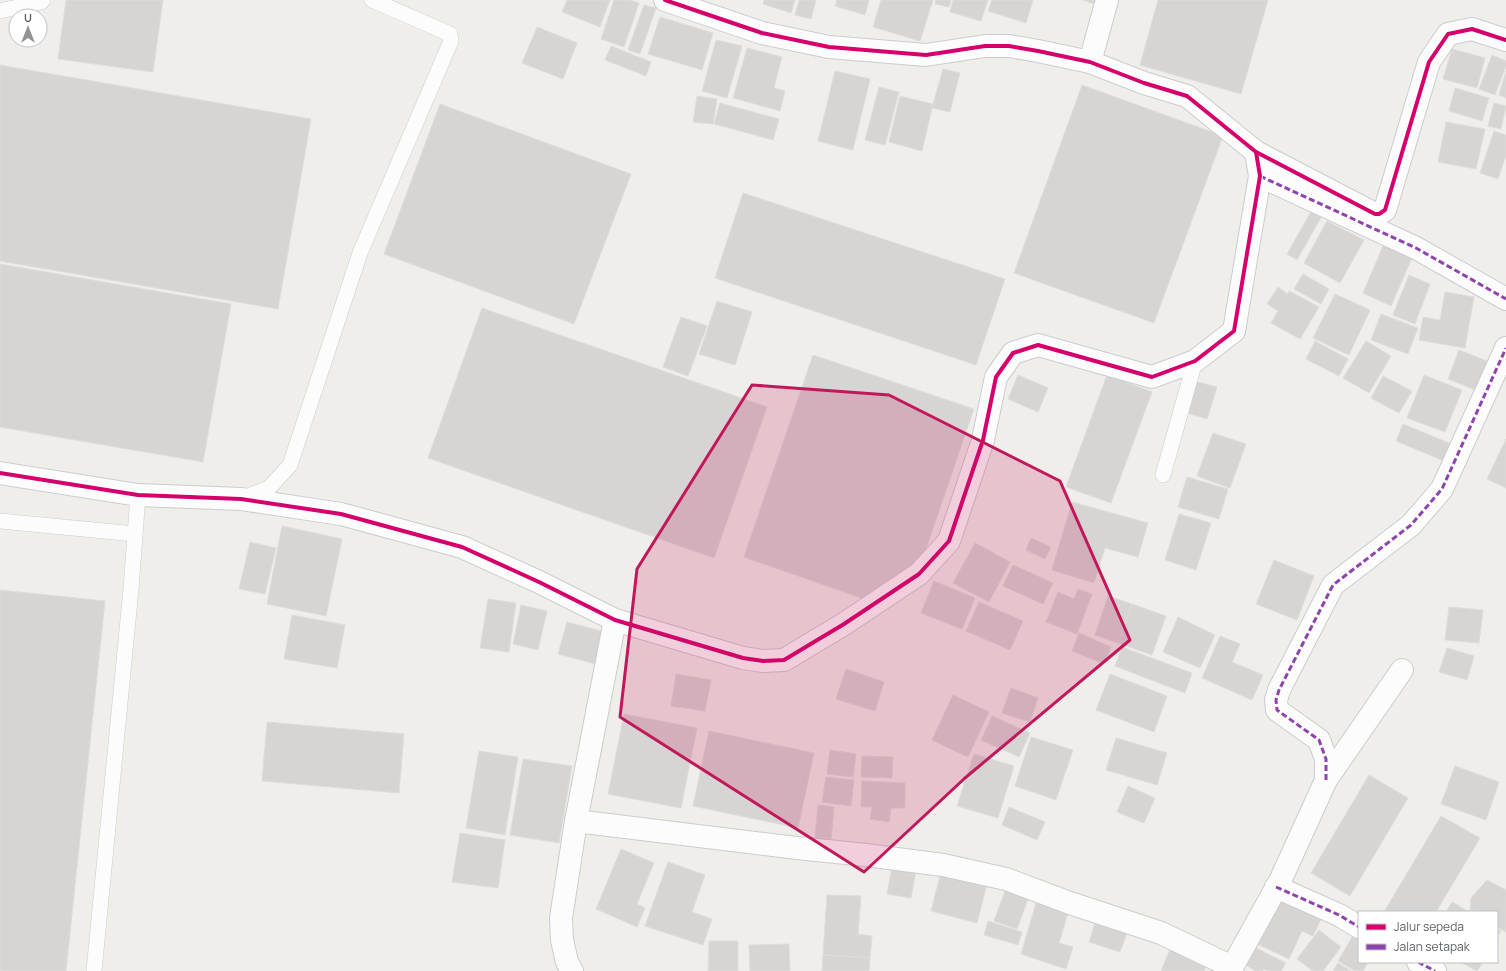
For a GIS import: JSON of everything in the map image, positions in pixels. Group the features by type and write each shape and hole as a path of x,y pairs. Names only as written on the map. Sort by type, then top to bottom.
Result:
{"street":[{"path":"665,0 762,33 829,47 926,56 985,46 1009,46 1090,62 1144,83 1187,96 1256,152 1374,214 1379,214 1385,210 1429,62 1448,34 1472,29 1506,40"},
{"path":"1090,62 1107,0"},
{"path":"0,473 138,495 241,499 340,514 462,547 539,582 615,620 743,658 763,661 784,660 844,624 919,574 949,541 983,440 996,377 1013,353 1038,345 1152,377 1195,361 1234,331 1260,176 1256,152"},
{"path":"1260,176 1416,248 1506,299"},
{"path":"1326,780 1326,759 1319,740 1277,710 1276,700 1279,690 1333,585 1411,525 1442,489 1506,348"},
{"path":"572,971 567,962 562,940 561,918 576,821 615,620"},
{"path":"576,821 789,848 873,856 943,865 1006,879 1070,903 1161,933 1231,969 1276,887 1326,780 1402,670"},
{"path":"1276,887 1338,915 1358,926"},
{"path":"1420,963 1435,971"}],"lane":[{"path":"0,11 41,2 43,0"},
{"path":"241,499 269,488 290,465 360,253 451,41 450,34 372,0"},
{"path":"1163,475 1195,361"},
{"path":"94,971 127,636 138,495"},
{"path":"0,521 135,534"}],"highlighted area":[{"path":"752,385 889,395 1060,481 1130,640 965,778 864,872 620,717 637,569"}],"building":[{"path":"66,0 163,0 153,72 58,59"},
{"path":"567,0 610,0 600,27 562,12"},
{"path":"614,0 630,0 639,3 624,47 601,39"},
{"path":"764,0 795,0 791,13 763,4"},
{"path":"799,0 816,0 811,19 795,15"},
{"path":"837,0 869,0 865,15 835,6"},
{"path":"881,0 933,0 920,41 873,27"},
{"path":"936,0 951,0 949,7 935,4"},
{"path":"953,0 988,0 981,21 950,12"},
{"path":"992,0 1033,0 1026,23 988,11"},
{"path":"1083,0 1099,0 1097,5"},
{"path":"1158,0 1268,0 1241,94 1140,65"},
{"path":"644,5 656,8 640,54 628,50"},
{"path":"660,17 713,33 702,70 648,54"},
{"path":"537,27 577,43 563,79 522,63"},
{"path":"716,40 742,46 727,98 702,91"},
{"path":"611,46 651,62 646,76 605,60"},
{"path":"747,48 782,57 774,88 785,91 780,111 733,98"},
{"path":"1452,49 1485,58 1477,88 1443,79"},
{"path":"1492,55 1506,61 1506,66 1495,95 1479,89"},
{"path":"0,65 311,119 278,309 0,261"},
{"path":"943,69 960,73 950,112 932,108"},
{"path":"835,71 870,79 853,150 818,141"},
{"path":"1506,71 1506,98 1499,95"},
{"path":"1082,85 1223,136 1154,323 1014,273"},
{"path":"879,87 899,92 885,145 865,140"},
{"path":"1455,88 1489,98 1482,121 1449,111"},
{"path":"697,96 717,99 713,124 693,122"},
{"path":"900,96 933,104 922,151 889,142"},
{"path":"720,103 779,119 773,140 714,124"},
{"path":"1494,103 1506,106 1501,129 1488,126"},
{"path":"440,104 631,174 574,324 384,254"},
{"path":"1446,122 1485,129 1476,169 1438,162"},
{"path":"1494,131 1506,135 1506,155 1498,179 1480,173"},
{"path":"743,193 1005,279 976,365 715,278"},
{"path":"1313,208 1323,214 1297,260 1287,254"},
{"path":"1327,221 1364,240 1340,283 1304,263"},
{"path":"1386,239 1415,251 1391,306 1363,293"},
{"path":"0,264 231,304 203,462 0,427"},
{"path":"1303,274 1329,289 1321,304 1294,289"},
{"path":"1409,275 1430,284 1415,324 1393,315"},
{"path":"1278,287 1288,294 1289,291 1319,307 1300,339 1271,323 1278,311 1267,304"},
{"path":"1445,292 1474,297 1465,348 1419,340 1423,317 1440,320"},
{"path":"1335,294 1370,310 1349,355 1313,338"},
{"path":"717,301 752,312 735,365 699,354"},
{"path":"482,308 767,407 714,558 428,458"},
{"path":"1381,314 1418,328 1408,354 1371,340"},
{"path":"681,317 707,326 688,376 663,367"},
{"path":"1315,341 1348,359 1339,376 1306,359"},
{"path":"1366,341 1391,356 1369,393 1343,378"},
{"path":"1459,350 1492,363 1480,392 1448,379"},
{"path":"813,355 974,409 920,566 873,602 744,557"},
{"path":"1018,375 1048,388 1038,412 1008,399"},
{"path":"1107,375 1152,392 1111,503 1066,487"},
{"path":"1424,375 1462,390 1445,432 1407,418"},
{"path":"1383,376 1412,391 1399,413 1371,398"},
{"path":"1194,381 1217,387 1207,419 1184,412"},
{"path":"1403,424 1456,446 1449,463 1396,441"},
{"path":"1213,433 1246,444 1230,488 1197,476"},
{"path":"1506,439 1506,488 1487,479"},
{"path":"1187,477 1228,489 1219,519 1178,507"},
{"path":"1072,502 1148,523 1138,557 1105,548 1094,583 1052,570"},
{"path":"1179,514 1211,523 1196,570 1165,560"},
{"path":"282,526 342,539 326,616 267,604"},
{"path":"1031,538 1051,547 1045,559 1026,550"},
{"path":"250,542 276,548 265,594 239,589"},
{"path":"975,543 1010,562 989,602 953,583"},
{"path":"1274,560 1314,576 1297,620 1256,604"},
{"path":"1013,565 1053,583 1043,604 1003,586"},
{"path":"934,581 975,598 962,629 921,613"},
{"path":"1078,589 1092,594 1077,634 1046,622 1058,592 1074,599"},
{"path":"0,590 105,601 66,971 0,971"},
{"path":"1108,596 1132,604 1118,643 1095,635"},
{"path":"488,599 516,603 509,652 480,648"},
{"path":"979,602 1023,621 1010,650 966,631"},
{"path":"1132,604 1166,616 1152,655 1118,643"},
{"path":"521,605 547,611 538,650 513,644"},
{"path":"1449,607 1483,610 1479,643 1445,640"},
{"path":"292,615 345,625 337,668 284,659"},
{"path":"1178,617 1215,635 1200,668 1163,652"},
{"path":"567,622 608,633 599,665 558,654"},
{"path":"1079,633 1111,647 1104,664 1072,651"},
{"path":"1220,636 1240,644 1232,662 1263,675 1252,700 1202,678"},
{"path":"1122,647 1192,673 1185,693 1115,666"},
{"path":"1447,648 1474,656 1467,680 1439,672"},
{"path":"846,669 884,682 875,711 836,699"},
{"path":"676,674 711,680 705,711 671,706"},
{"path":"1110,674 1167,696 1154,732 1096,710"},
{"path":"1011,688 1038,698 1030,722 1002,713"},
{"path":"953,695 989,712 968,757 932,740"},
{"path":"624,714 697,728 681,808 608,794"},
{"path":"992,716 1030,733 1019,757 981,740"},
{"path":"267,722 404,734 399,793 262,781"},
{"path":"709,731 814,753 798,828 693,806"},
{"path":"1031,737 1073,750 1056,800 1015,786"},
{"path":"1116,738 1167,753 1157,785 1106,770"},
{"path":"830,750 856,754 853,777 827,774"},
{"path":"479,751 518,757 505,835 466,828"},
{"path":"974,754 1014,766 998,818 957,806"},
{"path":"862,756 893,757 892,778 861,777"},
{"path":"523,759 572,766 559,843 510,835"},
{"path":"1455,766 1499,782 1486,820 1441,804"},
{"path":"1369,775 1408,798 1350,896 1311,873"},
{"path":"826,777 854,780 851,806 822,802"},
{"path":"862,781 905,783 905,808 891,808 889,822 870,819 872,807 861,807"},
{"path":"1128,786 1155,798 1144,823 1117,812"},
{"path":"818,805 834,807 831,839 815,838"},
{"path":"1009,807 1045,822 1037,840 1002,825"},
{"path":"1441,816 1480,838 1437,911 1385,911"},
{"path":"460,833 505,840 498,888 452,882"},
{"path":"621,849 654,863 637,904 645,908 637,927 596,909"},
{"path":"893,861 917,865 911,898 887,894"},
{"path":"668,862 705,875 692,912 712,919 703,945 645,926"},
{"path":"942,868 988,880 977,923 931,911"},
{"path":"1009,880 1032,888 1017,929 994,921"},
{"path":"1487,880 1506,890 1506,932 1498,928 1498,911 1470,911 1471,898"},
{"path":"827,895 861,896 858,934 872,936 870,958 823,955"},
{"path":"1279,898 1321,919 1313,936 1302,931 1289,959 1257,944"},
{"path":"1452,902 1467,911 1447,911"},
{"path":"1036,903 1068,913 1059,943 1073,947 1066,969 1021,954"},
{"path":"1096,920 1128,930 1120,952 1089,942"},
{"path":"988,921 1022,932 1018,945 984,935"},
{"path":"1319,930 1341,947 1323,971 1313,971 1297,959"},
{"path":"1358,930 1358,963 1367,963 1363,971 1355,971 1338,961"},
{"path":"1498,930 1501,931 1498,936"},
{"path":"709,941 738,941 738,971 708,971"},
{"path":"789,944 790,971 750,971 749,945"},
{"path":"1171,947 1208,961 1204,971 1161,971"},
{"path":"1256,948 1286,963 1281,971 1268,971 1264,969 1262,971 1255,971 1246,965"},
{"path":"823,955 870,958 869,971 822,971"},
{"path":"1338,963 1351,971 1333,971"},
{"path":"1462,963 1482,963 1477,971"}],"marked path":[{"path":"1260,176 1416,248 1506,299"},
{"path":"1326,780 1326,759 1319,740 1277,710 1276,700 1279,690 1333,585 1411,525 1442,489 1506,348"},
{"path":"1276,887 1339,915 1358,926"},
{"path":"1420,963 1435,971"}],"cycle path":[{"path":"665,0 762,33 829,47 926,55 985,46 1009,46 1090,62 1144,83 1187,96 1256,152 1375,214 1379,214 1385,210 1429,62 1448,34 1472,29 1506,40"},
{"path":"0,473 138,495 241,499 341,514 462,547 539,582 615,620 743,658 763,661 784,660 844,624 919,574 949,541 983,440 996,377 1013,353 1038,345 1152,377 1195,361 1234,331 1260,176 1256,152"}]}
